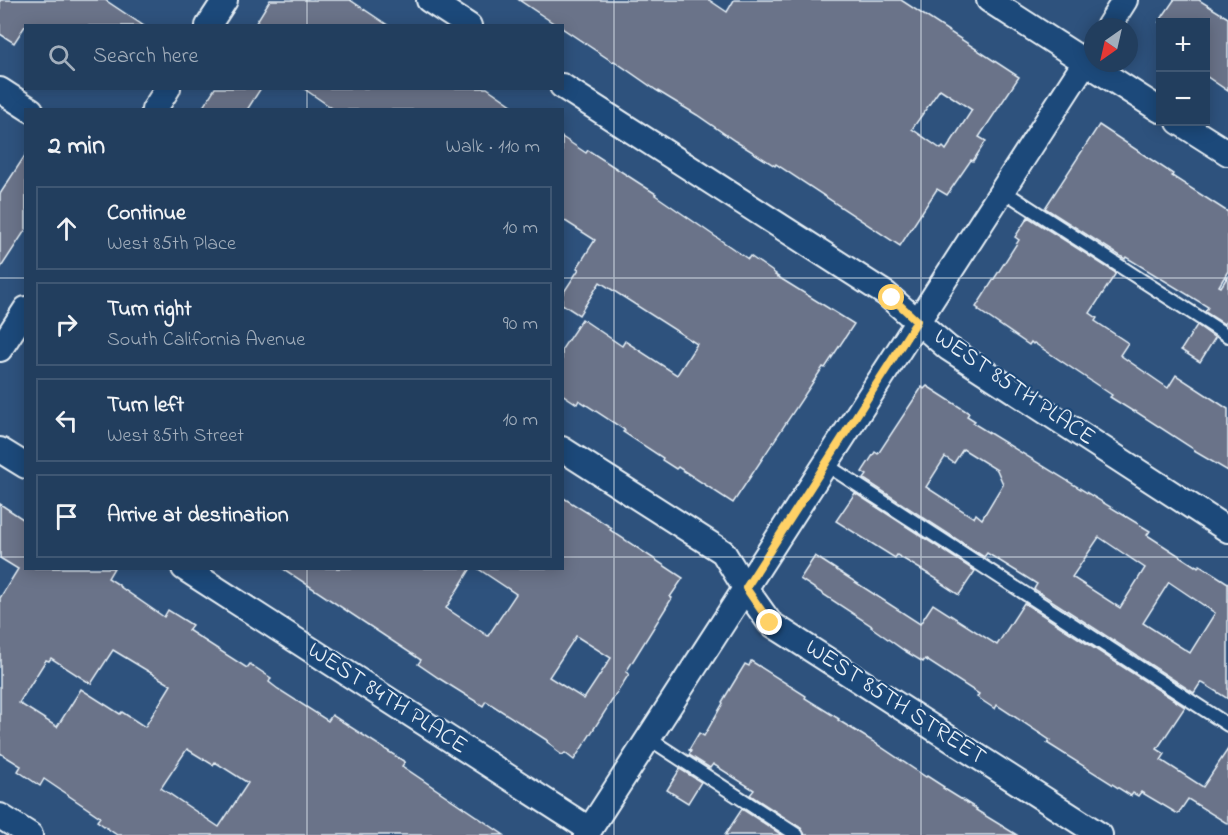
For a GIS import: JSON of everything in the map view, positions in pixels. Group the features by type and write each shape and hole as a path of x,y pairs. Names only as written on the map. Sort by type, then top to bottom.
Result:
{"street":[{"path":"209,24 225,0"},
{"path":"429,0 466,24"},
{"path":"989,0 1084,53"},
{"path":"1114,18 1125,0"},
{"path":"588,832 1084,64"},
{"path":"1110,72 1156,106"},
{"name":"WEST 85TH PLACE","path":"564,87 886,294 948,348 1228,530"},
{"path":"0,90 28,108"},
{"path":"155,108 167,90"},
{"path":"1185,126 1228,153"},
{"path":"0,349 24,312"},
{"path":"0,450 24,465"},
{"name":"WEST 85TH STREET","path":"564,450 723,552 770,623 1100,835"},
{"name":"WEST 84TH PLACE","path":"187,570 588,832"},
{"path":"0,816 30,835"}],"lane":[{"path":"1002,190 1228,336"},
{"path":"825,464 1228,725"},
{"path":"648,738 797,835"}],"building":[{"path":"0,0 105,0 141,24 24,24 14,43 0,34"},
{"path":"270,0 350,0 386,24 255,24"},
{"path":"519,0 709,0 727,12 734,0 901,0 1019,77 979,137 986,141 973,161 971,160 947,195 937,189 900,246 776,164 775,166 735,141 564,29 564,24 555,24","holes":["940,89 972,110 946,150 912,129"]},
{"path":"1174,0 1199,0 1228,18 1228,91 1210,79 1210,18 1162,18"},
{"path":"214,90 260,90 248,108 202,108"},
{"path":"306,90 490,90 516,108 332,108"},
{"path":"1099,125 1228,212 1228,271 1219,286 1221,287 1228,276 1228,319 1224,324 1205,312 1208,307 1126,257 1125,259 1045,208"},
{"path":"564,138 586,153 588,150 656,194 748,259 750,256 775,275 854,324 733,503 678,467 676,469 662,460 663,458 623,432 625,430 579,400 577,404 564,395 564,346 582,319 622,346 625,341 677,375 697,344 600,282 579,315 564,305 564,292 595,240 564,220"},
{"path":"24,157 24,232 0,269 0,194"},
{"path":"1028,217 1116,273 1090,313 1097,318 1095,321 1128,343 1120,355 1168,388 1176,375 1228,409 1228,471 1110,397 1112,395 1034,343 1031,342 1029,345 978,310 976,307 1019,240 1015,237"},
{"path":"1197,325 1215,338 1200,362 1181,350"},
{"path":"927,386 969,413 967,416 975,421 973,423 1150,531 1147,535 1195,566 1200,565 1228,583 1228,699 1201,682 1194,693 1034,589 1037,584 987,553 984,557 864,479 867,475 862,472 875,452 878,454 922,387 924,389","holes":["963,449 997,470 1003,484 982,519 976,514 974,518 926,487 945,457 954,463","1099,537 1145,568 1120,608 1072,577","1169,582 1215,613 1190,653 1143,623"]},
{"path":"855,493 975,571 959,595 897,555 895,558 836,521"},
{"path":"564,498 612,528 610,530 683,578 626,672 629,674 574,760 565,753 562,755 548,741 486,701 483,706 440,679 418,664 421,660 285,570 470,570 446,608 488,636 516,594 480,570 564,570","holes":["576,636 611,658 584,699 549,677"]},
{"path":"0,504 24,520 24,570 113,570 108,578 164,617 168,610 192,625 188,630 247,668 250,664 271,678 269,682 278,689 328,721 332,715 405,762 402,766 504,835 117,835 97,821 100,817 44,779 40,786 18,771 21,766 0,753 0,598 18,569 0,558","holes":["113,650 171,685 145,727 81,689 57,727 19,703 46,660 49,661 51,658 91,684","187,749 213,765 215,762 248,783 219,827 161,788"]},
{"path":"815,556 920,624 933,604 997,645 1024,603 1185,707 1157,749 1165,754 1161,760 1203,787 1228,749 1228,824 1188,799 1178,814 1141,792 1138,796 1133,793 1131,796 1047,743 1050,740 997,705 995,709 977,697 979,694 925,659 923,662 905,651 872,626 800,579"},
{"path":"751,661 1017,835 805,835 801,828 750,795 754,790 713,764 710,768 689,755 691,751 689,750 699,733 704,736 745,664 749,666"},
{"path":"680,769 701,782 688,803 667,790"},
{"path":"742,809 782,835 725,835"}],"route":[{"path":"770,623 746,588 917,321 892,298"}]}
